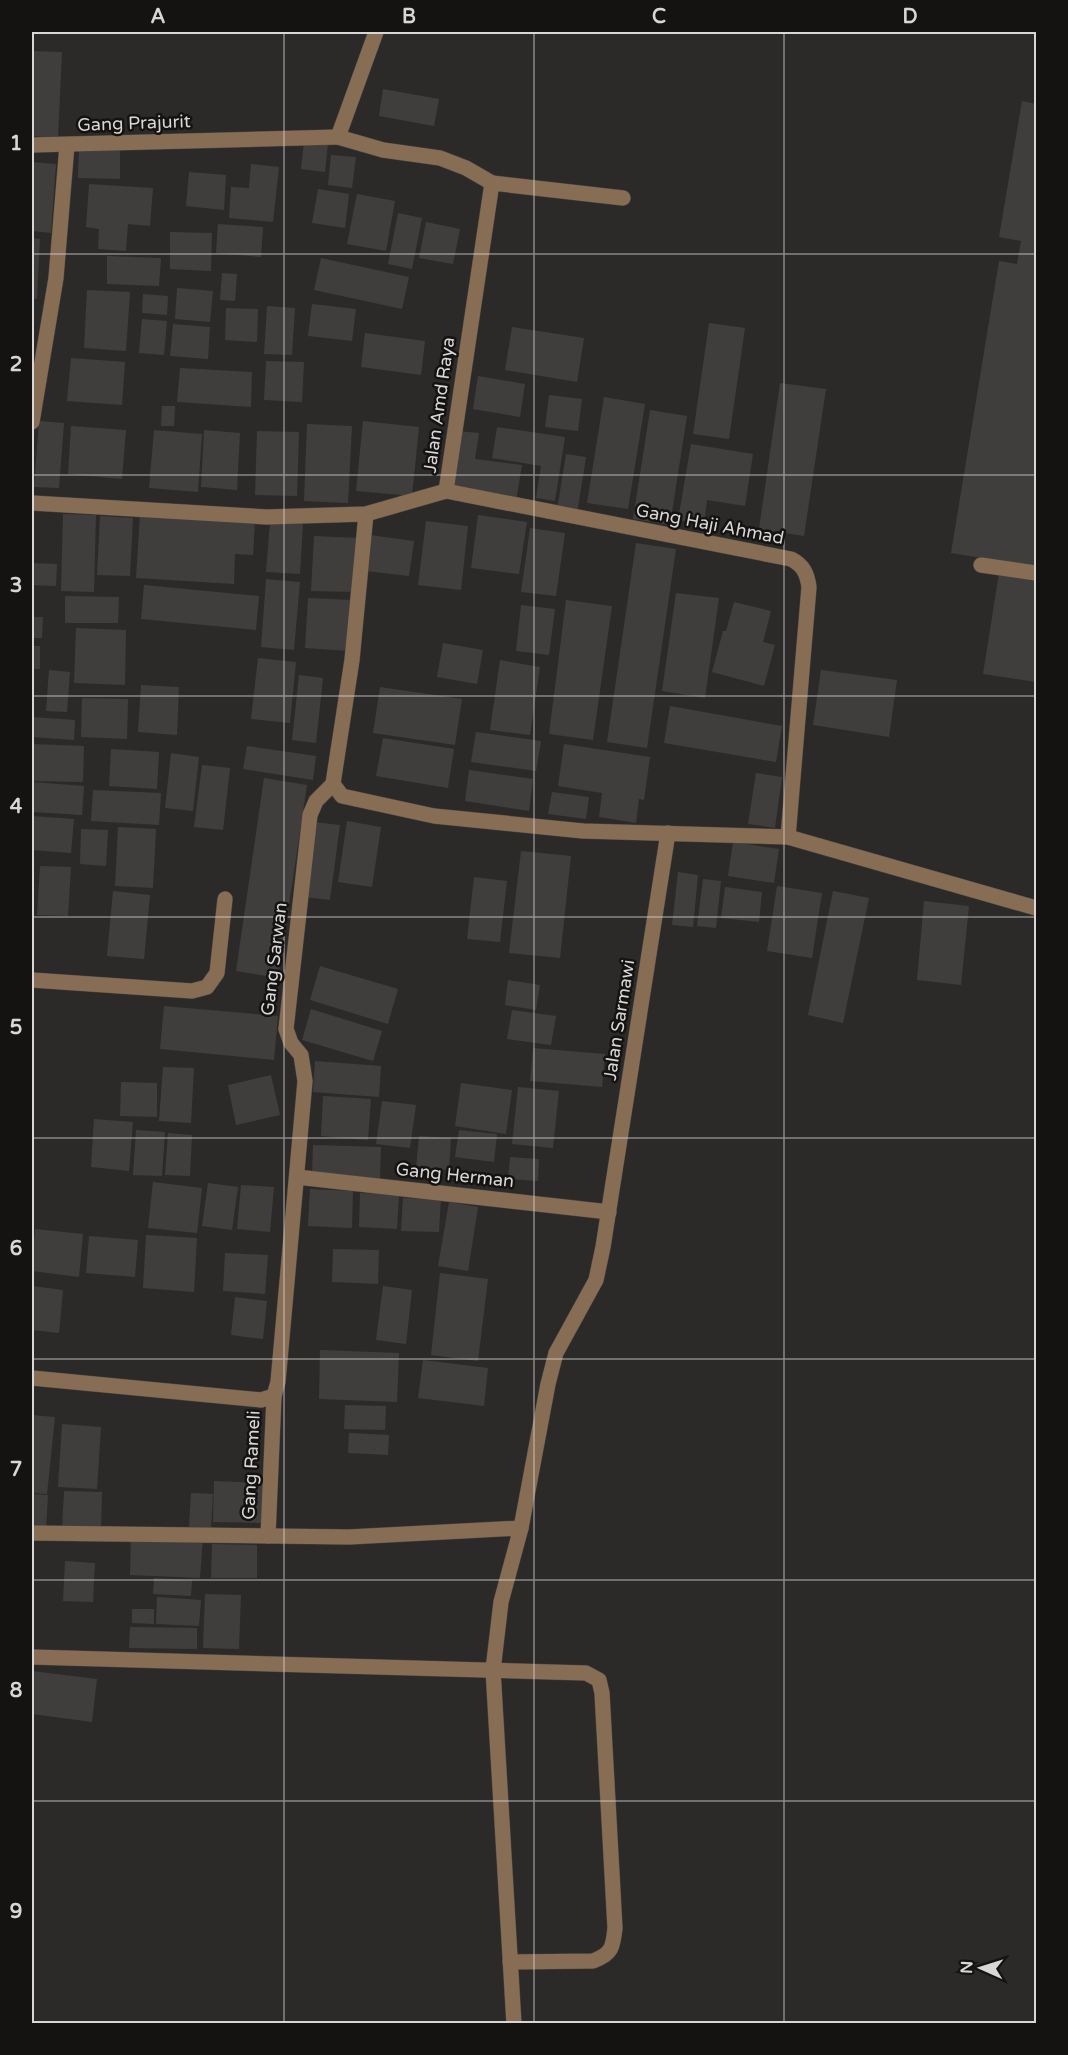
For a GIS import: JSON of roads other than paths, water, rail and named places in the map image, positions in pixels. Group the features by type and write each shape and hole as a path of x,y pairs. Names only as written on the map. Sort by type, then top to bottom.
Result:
{"street":[{"path":"376,32 338,137 383,150 440,158 466,168 492,183 623,198"},
{"name":"Gang Prajurit","path":"32,422 39,329 56,278 67,144 338,137"},
{"path":"32,145 67,144"},
{"name":"Jalan Amd Raya","path":"32,503 267,517 366,513 446,491 492,183"},
{"name":"Gang Haji Ahmad","path":"446,491 779,557 801,564 809,586 788,837"},
{"path":"366,513 352,660 333,784 342,796 434,816 583,831 788,837 1036,908"},
{"path":"981,565 1036,573"},
{"name":"Gang Sarwan","path":"274,1395 278,1382 305,1081 301,1055 291,1042 286,1029 310,815 316,801 333,784"},
{"name":"Jalan Sarmawi","path":"514,2024 493,1670 501,1602 521,1528 556,1353 596,1280 609,1212 668,833"},
{"path":"32,980 192,991 207,987 217,973 225,899"},
{"name":"Gang Herman","path":"297,1177 609,1212"},
{"path":"32,1378 261,1400 274,1395"},
{"name":"Gang Rameli","path":"268,1536 274,1395"},
{"path":"32,1533 349,1537 521,1528"},
{"path":"32,1657 586,1673 598,1680 602,1692 615,1928 613,1944 605,1956 593,1960 510,1962"}]}
